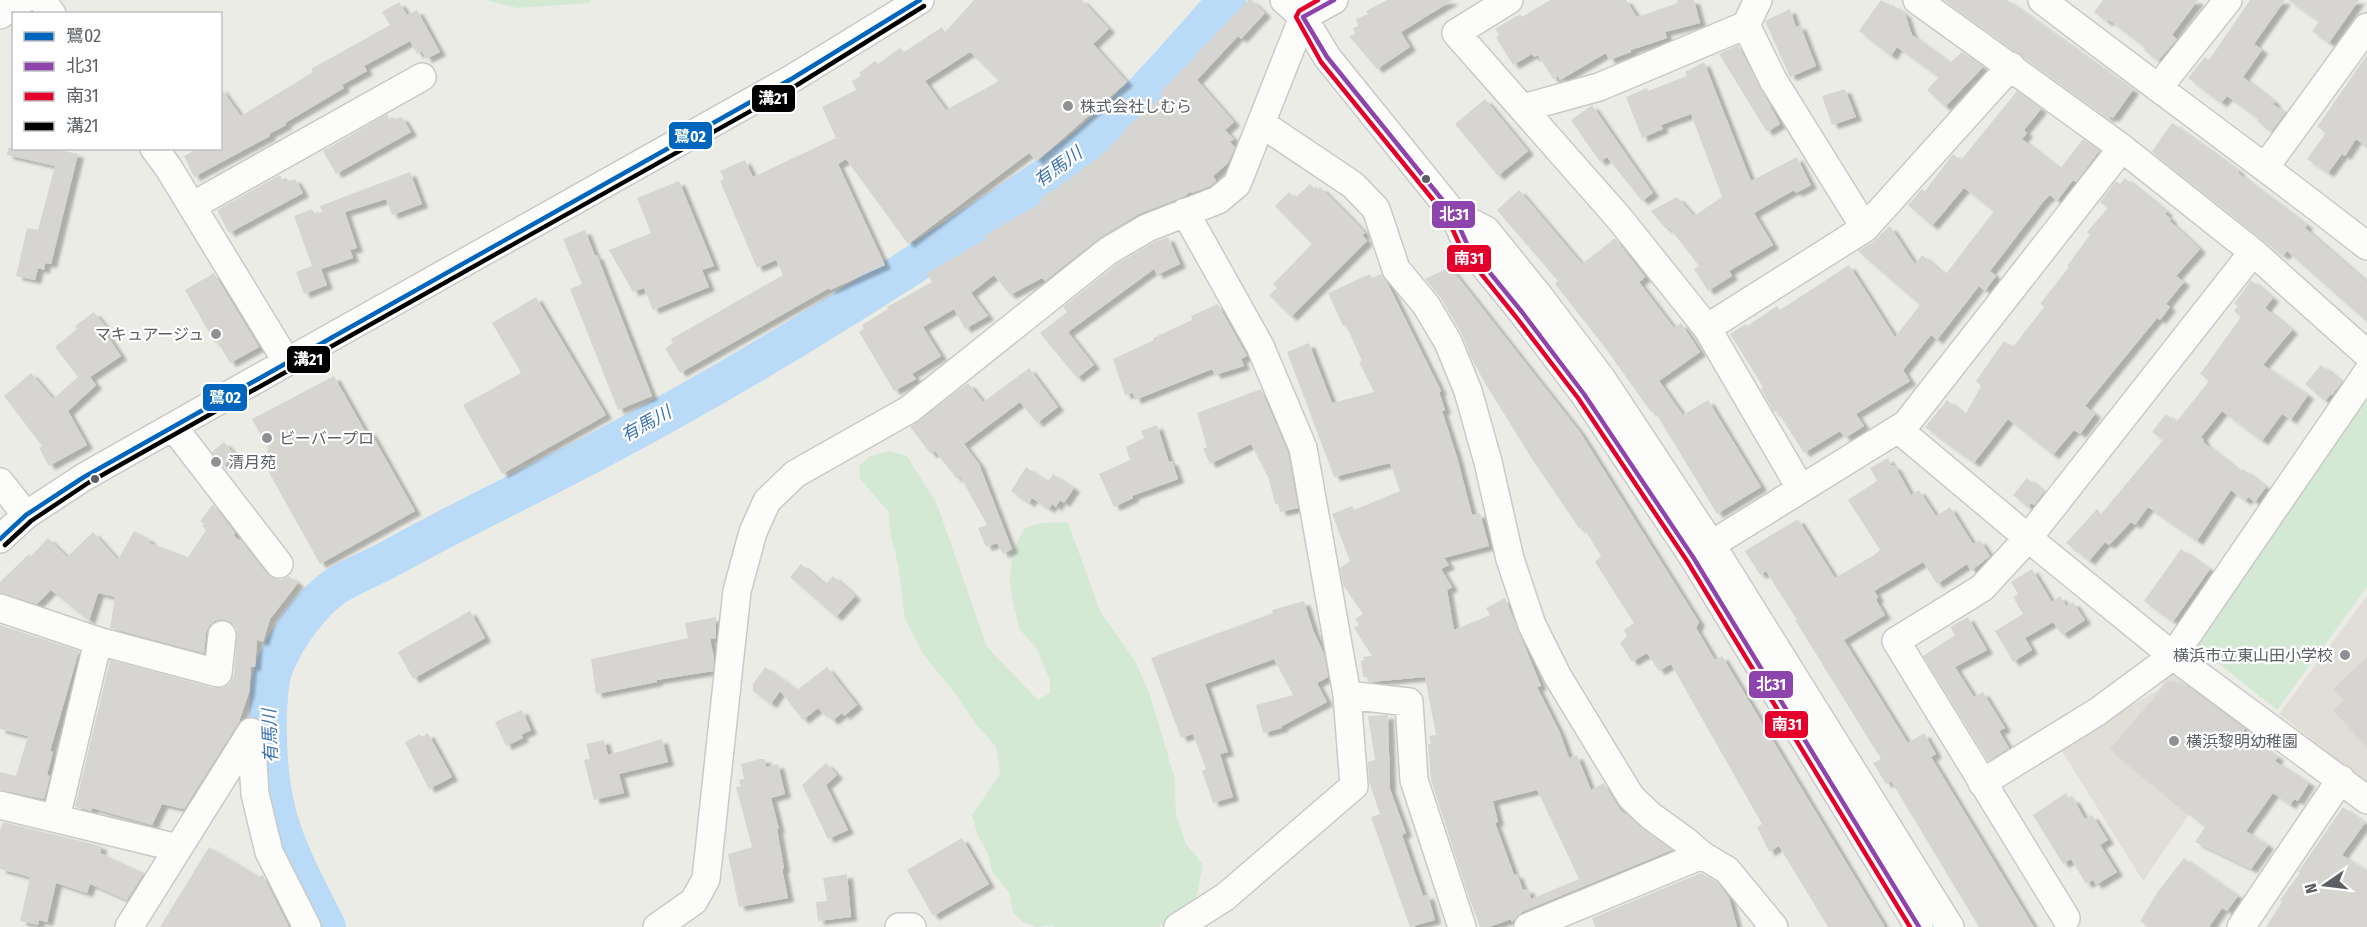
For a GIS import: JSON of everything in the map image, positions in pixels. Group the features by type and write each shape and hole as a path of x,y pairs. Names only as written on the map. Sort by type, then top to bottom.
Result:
{"street":[{"path":"0,15 23,0"},
{"path":"0,539 26,515 84,477 793,78 920,0"},
{"path":"1293,9 1334,0"},
{"path":"1509,0 1456,33 1618,218 1707,328 1801,489"},
{"path":"1523,108 1599,87 1746,25 1758,0"},
{"path":"1917,0 2122,148 2253,252 2367,354"},
{"path":"2042,0 2074,9 2158,88 2266,166 2367,246"},
{"path":"2158,88 2228,0"},
{"path":"657,927 694,901 706,879 737,591 753,532 767,501 795,474 910,410 1108,251 1147,228 1218,200 1237,184 1262,124 1293,9"},
{"path":"1293,9 1327,57 1453,213 1468,246 1522,312 1702,551 1950,927"},
{"path":"1746,25 1773,80 1865,228"},
{"path":"2266,166 2367,27"},
{"path":"1707,328 1865,228 2011,66"},
{"path":"192,206 422,77"},
{"path":"1262,124 1353,185 1376,209 1396,268 1426,305 1443,333 1468,391 1488,462 1510,559 1532,625 1558,677 1631,797 1651,816 1702,855 1727,870 1774,927"},
{"path":"1702,551 1906,424 2122,148"},
{"path":"155,150 192,206 286,362"},
{"path":"1178,927 1225,897 1354,786 1347,695 1303,448 1260,346 1185,212"},
{"path":"2066,918 1896,641 1982,588 2028,538 2253,252"},
{"path":"1982,783 2097,712 2174,656 2367,373"},
{"path":"174,428 279,564"},
{"path":"1898,429 2174,656 2367,800"},
{"path":"0,482 26,515"},
{"path":"1702,551 1919,927"},
{"path":"0,608 98,640 218,673 222,635"},
{"path":"56,818 98,640"},
{"path":"1347,695 1409,702 1414,780 1462,927"},
{"path":"129,927 251,732 255,794 269,852 307,927"},
{"path":"2241,927 2341,779"},
{"path":"0,805 178,848"},
{"path":"1528,927 1702,855"},
{"path":"899,927 912,927"}],"shaded area":[{"name":"横浜市立東山田小学校","path":"2367,596 2367,783 2279,714"},
{"path":"2173,670 2248,729 2143,881 2060,748 2158,690"}],"green space":[{"path":"485,0 591,0 590,3 517,8"},
{"path":"2367,388 2367,587 2277,710 2194,644"},
{"path":"890,451 907,456 937,504 987,647 1038,700 1050,693 1050,681 1037,649 1020,630 1010,579 1012,554 1024,529 1040,523 1068,522 1100,611 1135,661 1149,692 1175,779 1176,814 1186,844 1203,864 1197,895 1183,915 1158,927 1054,927 1051,925 1036,927 1023,922 1013,913 1009,892 992,872 988,854 978,836 972,815 1000,774 996,747 923,654 905,619 888,511 860,479 859,466 870,456"}],"building":[{"path":"974,0 1082,0 1109,29 1093,44 1127,82 1037,161 1029,153 908,244 846,159 838,164 885,265 830,290 829,288 680,373 665,348 673,343 671,339 783,275 776,260 757,268 720,181 724,179 720,171 745,160 753,177 836,138 822,107 856,90 852,81 861,76 859,73 875,61 878,64 900,48 904,52 942,27 945,32","holes":["970,52 999,81 946,110 925,81"]},
{"path":"1248,0 1251,0 1265,13 1241,39 1238,36 1197,80 1234,122 1225,130 1234,139 1230,142 1235,147 1228,163 1213,176 1216,181 1210,186 1139,214 1098,239 1045,281 1042,278 1010,295 994,275 971,293 988,316 965,329 954,309 923,327 941,356 912,374 916,379 894,391 859,332 864,329 862,325 888,309 887,307 932,282 927,273 986,239 984,236 997,228 1042,203 1040,199 1111,147 1110,145 1123,135 1122,132 1162,96 1160,93"},
{"path":"1387,0 1453,0 1401,32 1410,47 1377,69 1349,36 1355,34 1353,28 1358,26 1356,19 1368,14 1366,11"},
{"path":"1550,0 1626,0 1637,17 1678,3 1677,0 1694,0 1700,23 1665,32 1667,38 1609,60 1606,53 1560,80 1558,76 1553,79 1538,55 1534,57 1532,54 1513,65 1496,37 1499,35 1495,29 1520,14 1522,17"},
{"path":"1881,0 1905,14 1912,35 1950,63 1962,52 1983,67 1945,107 1927,90 1939,77 1897,47 1891,56 1859,31"},
{"path":"1944,0 2007,0 2133,90 2113,118 2110,116 2109,119"},
{"path":"2103,0 2198,0 2172,35 2177,39 2158,61 2144,50 2146,48 2109,20 2107,22 2094,12"},
{"path":"2250,0 2285,0 2254,44 2262,50 2243,77 2275,102 2273,104 2285,113 2271,132 2257,121 2259,119 2227,96 2221,103 2188,78 2205,57 2209,60"},
{"path":"2288,0 2359,0 2329,43 2312,31 2319,21"},
{"path":"399,2 407,15 417,10 440,52 426,59 422,51 417,54 410,41 364,66 367,71 342,85 344,88 285,123 286,125 269,134 270,136 194,177 184,156 195,150 222,150 222,90 241,116 313,72 311,69 390,25 382,12"},
{"path":"1790,9 1796,27 1800,25 1816,66 1790,77 1765,21"},
{"path":"1738,45 1780,124 1767,132 1719,54"},
{"path":"2367,55 2367,147 2356,139 2345,156 2342,154 2328,173 2307,159 2326,133 2317,127"},
{"path":"1704,62 1751,181 1797,157 1811,185 1796,193 1794,190 1754,213 1773,245 1729,271 1732,276 1708,291 1694,269 1699,266 1669,227 1666,229 1651,211 1677,197 1694,216 1722,197 1691,114 1661,125 1663,129 1642,138 1626,97 1687,76 1685,72"},
{"path":"1845,89 1856,117 1832,125 1822,96"},
{"path":"2017,91 2041,109 2024,130 2027,133 2022,139 2060,169 2083,139 2099,151 2076,182 2073,180 2057,201 2050,195 2043,202 1990,271 1996,276 1985,291 1979,286 1937,340 1931,335 1903,370 1910,381 1856,414 1864,426 1845,438 1840,431 1804,453 1777,411 1774,412 1761,389 1763,387 1730,334 1746,324 1747,326 1777,306 1780,310 1849,265 1895,337 1920,305 1858,251 1874,241 1890,226 1915,264 1922,255 1945,275 1994,211 1964,188 1932,226 1908,205 1922,189 1925,191 1953,154 1961,160"},
{"path":"1485,99 1528,151 1498,176 1455,124"},
{"path":"1592,105 1653,193 1642,201 1607,157 1600,162 1571,120"},
{"path":"387,114 390,120 402,117 411,132 336,174 323,151"},
{"path":"2172,123 2239,171 2238,173 2307,225 2305,228 2367,282 2367,322 2287,251 2283,256 2152,151"},
{"path":"8,148 12,150 59,150 78,154 51,264 45,263 44,270 38,268 35,280 16,276 27,228 38,230 55,166 7,155"},
{"path":"410,172 422,204 392,215 386,199 345,212 357,248 350,250 353,258 321,269 327,285 304,294 296,272 312,266 294,216 312,209 315,214 322,212 320,206"},
{"path":"280,175 284,182 295,179 303,193 229,233 217,210"},
{"path":"2125,178 2167,212 2165,214 2171,219 2170,221 2200,249 2176,276 2184,282 2166,304 2170,307 2160,320 2157,318 2085,406 2095,414 2080,434 2074,430 2053,455 2008,419 1974,463 1925,427 1947,400 1965,415 1981,386 1976,381 2004,341 2013,347 2044,307 2040,304 2090,235 2087,232 2108,208 2100,202 2116,181 2120,184"},
{"path":"679,181 714,266 702,270 709,287 653,310 644,288 633,292 609,250 651,233 637,198"},
{"path":"1310,184 1317,191 1320,187 1365,233 1362,235 1367,241 1291,317 1269,295 1277,288 1273,284 1312,244 1275,206 1289,192 1295,198"},
{"path":"1519,190 1582,264 1615,238 1645,277 1639,282 1674,328 1681,323 1700,352 1659,381 1683,415 1708,400 1761,487 1717,514 1654,410 1651,412 1604,346 1555,284 1558,281 1497,210"},
{"path":"585,230 652,396 618,410 570,289 582,284 563,239"},
{"path":"1168,237 1180,264 1157,275 1154,269 1068,332 1094,365 1077,378 1040,333 1067,312 1063,307 1117,264 1154,242"},
{"path":"1450,267 1580,432 1699,622 1696,628 1715,660 1722,656 1885,927 1828,927 1779,846 1769,852 1757,827 1762,824 1671,664 1659,671 1647,653 1632,662 1620,643 1627,636 1624,630 1634,623 1595,562 1601,556 1583,527 1579,528 1532,459 1472,360 1462,334 1440,297 1425,279"},
{"path":"214,273 259,347 230,363 218,342 215,343 185,290"},
{"path":"1370,274 1372,278 1381,274 1441,391 1439,392 1445,410 1442,411 1472,515 1480,513 1489,546 1444,558 1449,565 1441,569 1452,587 1447,590 1454,630 1490,615 1486,608 1505,598 1541,686 1537,687 1560,733 1569,758 1577,755 1591,790 1604,783 1621,811 1672,850 1522,912 1512,922 1511,919 1489,927 1480,927 1466,889 1431,780 1428,744 1431,744 1429,736 1436,735 1425,677 1370,682 1367,677 1363,677 1361,661 1364,660 1363,657 1372,656 1354,628 1359,625 1355,619 1363,614 1343,585 1340,568 1350,561 1332,514 1352,506 1354,510 1400,491 1390,463 1334,477 1287,352 1309,343 1332,403 1374,392 1359,362 1362,361 1346,325 1343,326 1328,293","holes":["1537,790 1579,879 1531,899 1528,889 1523,890 1517,874 1514,875 1495,823 1498,822 1493,801"]},
{"path":"2251,280 2273,298 2265,308 2292,330 2263,365 2308,395 2291,420 2282,414 2262,441 2222,411 2201,437 2203,442 2241,472 2243,469 2266,487 2255,502 2248,497 2245,501 2231,490 2197,541 2148,507 2135,525 2131,522 2109,545 2105,542 2089,561 2066,543 2097,509 2101,514 2163,440 2152,432 2166,414 2176,422 2209,381 2200,374 2241,317 2234,311 2238,306 2234,304"},
{"path":"536,297 606,415 502,474 463,405 521,373 492,323"},
{"path":"1218,304 1247,356 1241,359 1244,366 1215,375 1212,369 1135,400 1133,393 1125,395 1113,359 1154,340 1153,338 1192,320 1191,316"},
{"path":"94,312 106,327 103,329 121,356 90,377 96,385 68,411 87,445 49,466 39,448 42,446 4,396 31,373 53,399 78,377 55,347 77,329 75,326"},
{"path":"2321,365 2342,382 2325,401 2305,384"},
{"path":"1029,368 1058,407 1037,423 1020,402 964,444 979,464 1012,549 1003,554 997,543 986,547 978,528 987,525 960,476 957,479 935,451 931,454 910,427 968,383 983,402"},
{"path":"334,376 366,433 370,431 415,511 320,564 267,469 268,432 262,437 252,419"},
{"path":"1261,389 1288,452 1298,508 1280,512 1278,504 1275,504 1269,479 1251,444 1210,464 1203,449 1207,447 1197,413"},
{"path":"1157,425 1169,462 1172,461 1178,479 1132,496 1133,498 1114,507 1099,474 1130,460 1126,447 1144,438 1141,431"},
{"path":"224,442 236,456 223,466 212,452"},
{"path":"1888,458 1911,495 1919,490 1936,516 1950,507 1973,544 1980,540 1990,556 1971,571 1967,564 1937,584 1923,562 1874,591 1878,597 1876,600 1885,615 1844,640 1908,743 1924,733 1936,754 1931,757 2034,927 1979,927 1891,781 1886,784 1873,763 1881,759 1795,620 1797,620 1766,571 1760,575 1745,551 1798,519 1835,578 1874,555 1880,550 1848,500 1877,481 1870,468"},
{"path":"1026,467 1048,482 1053,474 1074,488 1064,503 1060,500 1056,507 1052,504 1049,509 1032,498 1029,503 1011,491"},
{"path":"2027,478 2044,492 2034,505 2031,503 2028,507 2013,495"},
{"path":"213,504 235,533 234,536 243,543 267,574 281,580 289,576 298,583 270,619 263,642 257,640 255,667 251,667 249,692 239,722 184,809 162,804 152,825 92,808 92,811 75,807 110,660 214,688 222,688 230,683 234,675 237,629 231,622 223,619 215,621 206,633 204,653 110,628 115,597 98,593 89,621 51,590 37,604 0,593 0,582 48,538 67,557 93,532 118,560 134,531 150,540 149,543 188,557 206,530 200,521"},
{"path":"2181,549 2210,569 2173,622 2144,601"},
{"path":"801,564 825,585 833,576 855,596 836,617 790,577"},
{"path":"2032,569 2052,602 2060,596 2066,606 2073,602 2085,620 2062,635 2053,622 2025,638 2032,650 2013,662 1995,631 2023,614 2013,597 2018,594 2011,582"},
{"path":"1304,601 1313,630 1324,654 1328,677 1317,683 1327,702 1282,728 1263,733 1256,705 1293,695 1274,659 1205,684 1228,752 1220,754 1233,797 1213,803 1202,771 1206,769 1193,734 1181,738 1151,658 1273,613 1272,610"},
{"path":"470,611 485,638 413,679 398,652"},
{"path":"716,617 716,638 710,639 714,658 713,671 657,680 657,682 596,694 591,659 688,638 685,623"},
{"path":"1968,617 1987,650 1955,667 1974,697 1983,692 2005,728 1999,731 2009,748 1988,761 1923,656 1955,635 1950,627"},
{"path":"0,625 79,651 50,751 53,752 47,775 50,776 44,799 0,790 0,772 16,776 28,736 0,729"},
{"path":"2367,657 2367,746 2333,710 2344,700 2333,689"},
{"path":"765,667 797,690 827,667 857,705 844,716 842,713 832,721 825,712 823,714 818,708 803,720 780,691 771,704 753,691 753,684"},
{"path":"2168,681 2181,683 2197,693 2245,729 2243,733 2278,757 2275,761 2309,783 2298,801 2294,799 2290,805 2273,793 2246,831 2268,845 2251,869 2195,842 2205,827 2110,749"},
{"path":"522,710 531,730 521,735 523,738 506,746 495,722"},
{"path":"1388,715 1390,789 1406,833 1402,835 1423,896 1428,895 1435,920 1410,927 1371,817 1380,814 1369,782 1368,762 1375,760 1368,716"},
{"path":"428,733 452,777 429,789 405,742 420,734 421,737"},
{"path":"662,739 668,762 619,774 624,793 594,800 584,760 590,759 586,744 604,740 608,755"},
{"path":"765,759 766,767 778,764 785,794 771,798 779,829 777,829 784,868 782,869 788,898 739,907 728,854 752,847 736,787 741,786 739,780 744,779 741,764"},
{"path":"826,763 837,775 826,785 848,830 828,839 802,785"},
{"path":"2066,793 2070,800 2073,798 2085,819 2092,815 2108,840 2100,845 2117,872 2096,885 2093,880 2086,884 2071,859 2063,864 2033,815"},
{"path":"2343,807 2365,823 2342,855 2367,871 2367,927 2266,927 2282,902 2280,900"},
{"path":"3,822 101,846 100,853 144,873 127,900 90,884 87,893 56,883 47,922 39,920 38,925 20,921 30,877 0,869 0,831"},
{"path":"962,838 989,884 933,916 907,870"},
{"path":"209,847 259,877 263,875 289,927 160,927"},
{"path":"2184,858 2238,896 2227,911 2222,908 2209,927 2148,927 2140,921 2159,890"},
{"path":"1701,873 1717,882 1729,898 1737,927 1595,927 1592,918"},
{"path":"847,874 851,917 818,921 816,902 827,901 823,878"}],"waterway":[{"name":"有馬川","path":"327,927 293,859 279,821 270,775 268,743 269,694 274,669 293,632 316,603 333,588 347,580 598,451 715,387 941,247 1051,173 1100,135 1144,92 1227,0"}],"transit line":[{"name":"鷺02","path":"0,539 26,515 84,477 793,78 920,0"},
{"name":"南31","path":"1318,0 1299,11 1296,17 1321,62 1447,217 1462,250 1578,398 1687,561 1910,927"},
{"name":"北31","path":"1334,0 1303,17 1327,57 1453,213 1468,246 1584,394 1693,557 1919,927"},
{"name":"溝21","path":"5,545 31,521 88,483 797,85 924,6"}],"place":[{"name":"株式会社しむら","path":"1068,106"},
{"name":"マキュアージュ","path":"216,334"},
{"name":"ビーバープロ","path":"267,438"},
{"name":"清月苑","path":"216,462"},
{"name":"横浜市立東山田小学校","path":"2345,655"},
{"name":"横浜黎明幼稚園","path":"2174,741"}]}
